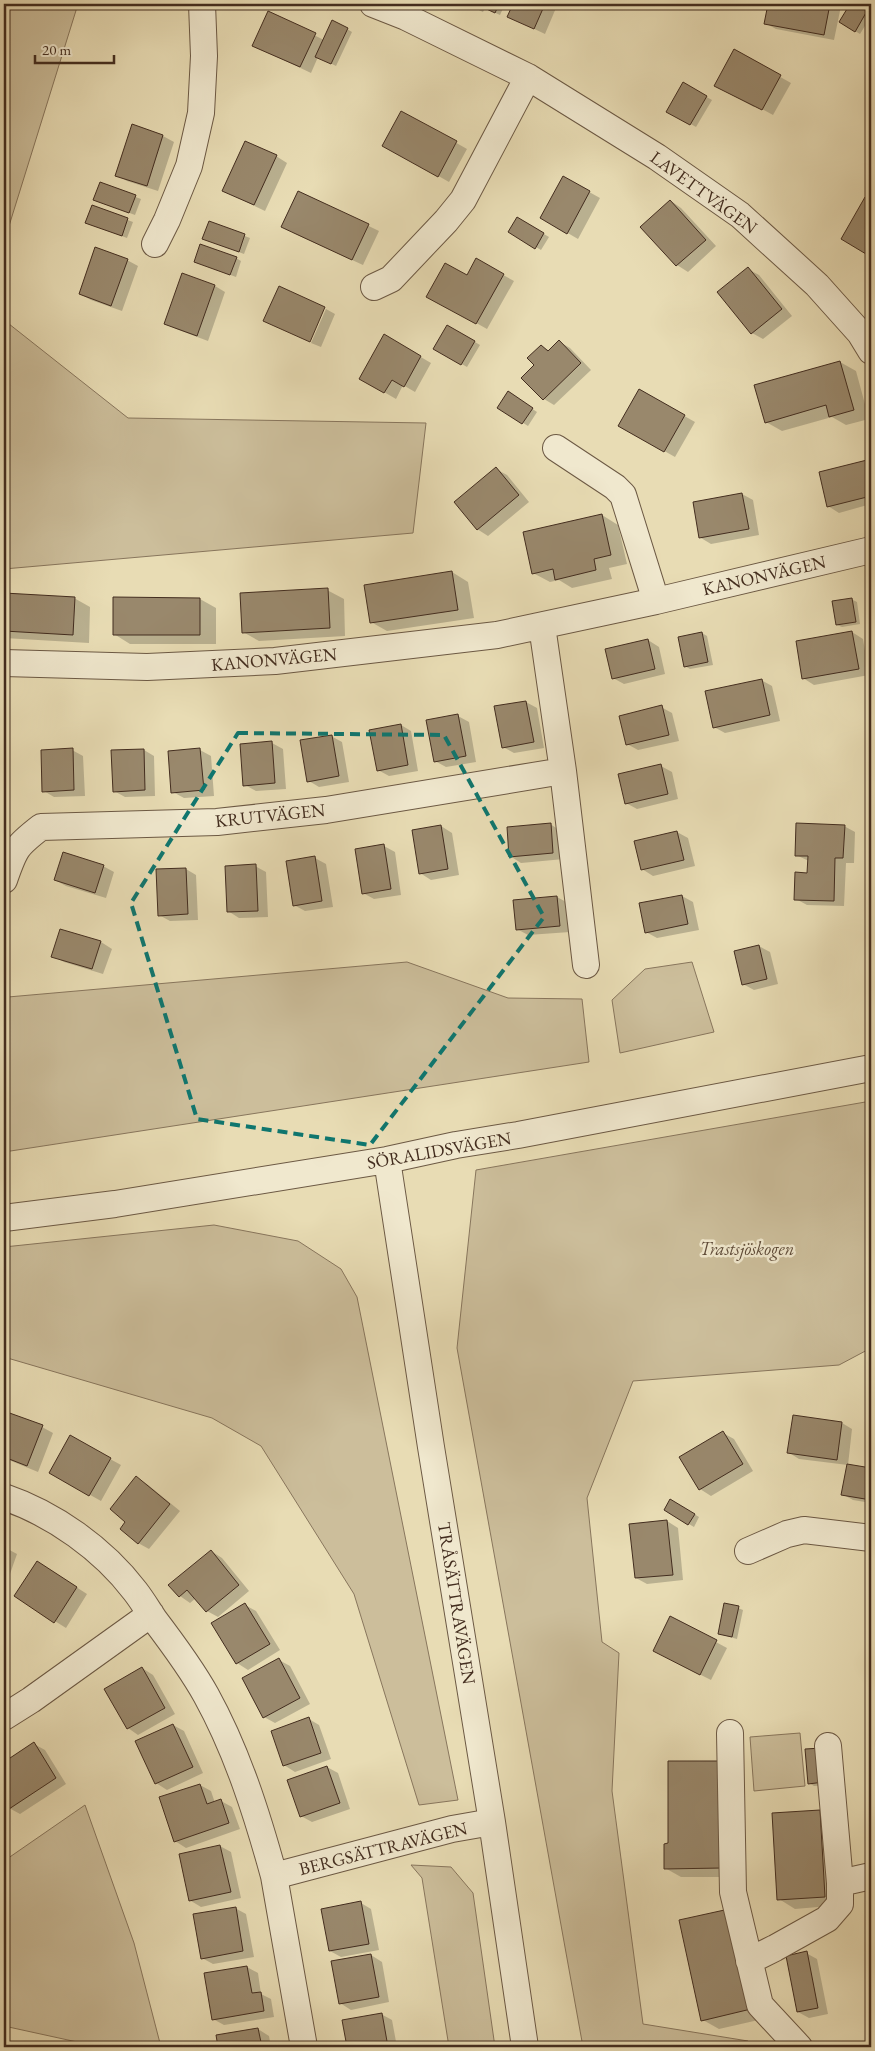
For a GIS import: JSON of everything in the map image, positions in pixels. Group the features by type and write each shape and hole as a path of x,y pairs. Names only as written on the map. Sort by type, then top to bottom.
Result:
{"street":[{"path":"155,244 189,166 201,113 204,56 202,4"},
{"name":"LAVETTVÄGEN","path":"373,4 528,77 656,156 740,215 868,334"},
{"path":"374,287 391,279 446,222 463,200 528,77"},
{"path":"556,448 615,487 623,495 656,601"},
{"name":"KANONVÄGEN","path":"4,663 147,667 275,661 497,635 656,601 871,550"},
{"path":"542,626 563,771 586,965"},
{"name":"KRUTVÄGEN","path":"4,880 15,850 22,841 41,827 217,822 326,810 563,771"},
{"name":"SÖRALIDSVÄGEN","path":"4,1218 115,1204 387,1160 456,1145 871,1068"},
{"name":"TRÅSÄTTRAVÄGEN","path":"387,1160 431,1447 492,1822 524,2047"},
{"path":"4,1497 21,1503 46,1516 100,1553 130,1585 185,1661 220,1724 240,1772 274,1876 304,2047"},
{"path":"748,1551 780,1537 804,1530 871,1538"},
{"path":"4,1717 31,1700 151,1614"},
{"path":"730,1733 733,1892 760,2005 799,2047"},
{"path":"749,1961 827,1919 840,1904 840,1884 828,1746"},
{"name":"BERGSÄTTRAVÄGEN","path":"274,1876 452,1829 492,1822"},
{"path":"840,1884 871,1876"}],"highlighted area":[{"path":"238,733 444,735 544,917 370,1145 197,1119 131,903"}],"green space":[{"path":"4,4 78,4 4,242"},
{"path":"4,320 128,418 426,423 413,533 4,569"},
{"path":"407,962 508,998 582,999 589,1062 4,1152 4,1005 8,997"},
{"path":"692,962 714,1032 620,1053 612,1000 645,969"},
{"name":"Trastsjöskogen","path":"871,1101 871,1348 839,1365 633,1381 587,1498 602,1642 619,1653 612,1791 643,2024 748,2041 744,2047 583,2047 457,1348 476,1170"},
{"path":"214,1225 298,1241 341,1269 357,1297 458,1800 419,1805 354,1594 261,1446 212,1418 4,1357 4,1247"},
{"path":"800,1733 805,1786 754,1791 750,1737"},
{"path":"85,1805 134,1943 161,2047 100,2047 4,2026 4,1861"},
{"path":"411,1865 451,1867 473,1893 495,2047 449,2047 422,1878"}],"building":[{"path":"476,4 499,4 495,13"},
{"path":"513,4 545,4 534,29 507,17"},
{"path":"768,4 830,4 824,35 764,24"},
{"path":"850,4 871,4 855,32 839,22"},
{"path":"268,11 316,33 300,67 252,46"},
{"path":"332,20 348,28 331,64 315,57"},
{"path":"734,49 781,75 762,110 714,86"},
{"path":"683,82 707,96 690,125 666,112"},
{"path":"401,111 457,141 438,177 382,146"},
{"path":"132,124 163,135 147,186 115,176"},
{"path":"245,141 277,155 254,205 222,191"},
{"path":"563,176 590,191 567,234 540,218"},
{"path":"100,182 136,195 129,213 93,200"},
{"path":"298,191 369,224 352,260 281,227"},
{"path":"865,197 871,200 871,257 841,239"},
{"path":"670,200 706,240 676,266 640,227"},
{"path":"92,205 128,218 122,236 85,223"},
{"path":"517,217 544,233 535,249 508,232"},
{"path":"209,221 245,234 239,252 202,239"},
{"path":"200,244 237,257 230,275 194,262"},
{"path":"95,247 128,259 111,306 79,294"},
{"path":"476,258 504,274 476,324 426,297 445,263 467,275"},
{"path":"748,267 782,309 751,334 717,292"},
{"path":"182,273 215,285 197,336 164,324"},
{"path":"279,286 325,307 310,342 263,321"},
{"path":"447,325 475,341 461,365 433,349"},
{"path":"384,334 421,356 404,387 392,380 384,393 359,379"},
{"path":"559,340 581,363 543,400 521,378 534,365 527,358 541,345 548,351"},
{"path":"840,361 854,410 829,417 826,405 765,423 754,385"},
{"path":"639,389 685,415 664,452 618,426"},
{"path":"508,391 533,408 522,424 497,408"},
{"path":"871,459 871,496 827,507 819,472"},
{"path":"496,467 519,495 477,530 454,502"},
{"path":"742,493 749,529 699,538 693,502"},
{"path":"602,514 611,555 594,559 596,570 555,580 553,569 532,574 523,532"},
{"path":"452,571 458,610 370,623 364,585"},
{"path":"328,588 330,628 242,633 240,593"},
{"path":"4,593 75,597 73,635 4,631"},
{"path":"113,597 200,598 200,635 113,635"},
{"path":"852,598 856,622 836,625 832,601"},
{"path":"852,631 859,669 802,679 796,641"},
{"path":"702,632 708,662 684,667 678,637"},
{"path":"648,639 655,669 612,679 605,649"},
{"path":"762,679 770,715 713,728 705,691"},
{"path":"526,701 534,742 502,748 494,706"},
{"path":"662,705 669,735 626,745 619,716"},
{"path":"458,714 466,756 434,762 426,720"},
{"path":"401,724 408,765 377,771 369,730"},
{"path":"332,735 339,776 307,782 300,740"},
{"path":"272,741 275,783 243,786 240,744"},
{"path":"73,748 74,790 42,792 41,750"},
{"path":"200,748 204,790 171,793 168,751"},
{"path":"144,749 145,790 113,792 111,750"},
{"path":"661,764 668,794 625,804 618,774"},
{"path":"551,823 553,853 509,857 507,827"},
{"path":"796,823 845,825 843,858 835,858 834,901 794,900 795,872 807,873 808,856 795,856"},
{"path":"441,825 448,869 419,874 412,830"},
{"path":"677,831 684,860 641,870 634,841"},
{"path":"384,844 391,889 362,894 355,849"},
{"path":"63,852 104,865 95,893 54,880"},
{"path":"315,856 322,901 293,906 286,861"},
{"path":"256,864 258,911 227,912 225,866"},
{"path":"186,868 188,914 158,916 156,869"},
{"path":"682,895 688,924 645,933 639,903"},
{"path":"557,896 560,926 516,930 513,900"},
{"path":"60,929 101,941 92,969 51,957"},
{"path":"759,945 767,979 742,985 734,951"},
{"path":"4,1411 43,1425 27,1466 4,1457"},
{"path":"793,1415 842,1422 837,1460 787,1453"},
{"path":"723,1431 743,1464 699,1490 679,1457"},
{"path":"70,1435 111,1458 89,1496 49,1473"},
{"path":"847,1464 871,1468 871,1500 841,1495"},
{"path":"136,1476 170,1504 138,1544 120,1529 125,1522 110,1509"},
{"path":"670,1499 695,1514 688,1525 664,1510"},
{"path":"667,1520 673,1575 635,1578 629,1524"},
{"path":"211,1550 239,1585 206,1612 187,1590 179,1597 168,1585"},
{"path":"37,1561 77,1587 54,1623 14,1596"},
{"path":"245,1603 270,1644 236,1664 211,1623"},
{"path":"724,1603 739,1606 732,1637 718,1634"},
{"path":"670,1616 717,1640 700,1675 653,1651"},
{"path":"279,1658 300,1698 263,1718 242,1678"},
{"path":"142,1667 165,1708 127,1729 104,1689"},
{"path":"309,1717 321,1753 283,1766 271,1731"},
{"path":"173,1724 193,1767 155,1784 135,1741"},
{"path":"34,1742 56,1778 9,1809 4,1801 4,1762"},
{"path":"822,1748 824,1782 808,1784 805,1749"},
{"path":"868,1756 871,1756 871,1846 869,1846"},
{"path":"668,1761 721,1761 722,1868 664,1869 664,1844 668,1843"},
{"path":"327,1766 340,1803 300,1817 287,1780"},
{"path":"200,1784 207,1804 221,1799 229,1823 174,1842 159,1797"},
{"path":"820,1810 825,1897 777,1900 772,1813"},
{"path":"220,1845 231,1892 189,1901 179,1854"},
{"path":"361,1901 369,1944 329,1951 321,1909"},
{"path":"236,1907 243,1951 201,1959 193,1914"},
{"path":"729,1909 751,2009 701,2021 679,1920"},
{"path":"807,1951 818,2008 797,2012 786,1956"},
{"path":"371,1954 379,1997 339,2004 331,1961"},
{"path":"247,1966 252,1993 261,1992 264,2011 212,2020 204,1973"},
{"path":"382,2013 388,2047 347,2047 342,2020"},
{"path":"258,2028 262,2047 218,2047 216,2035"}]}
